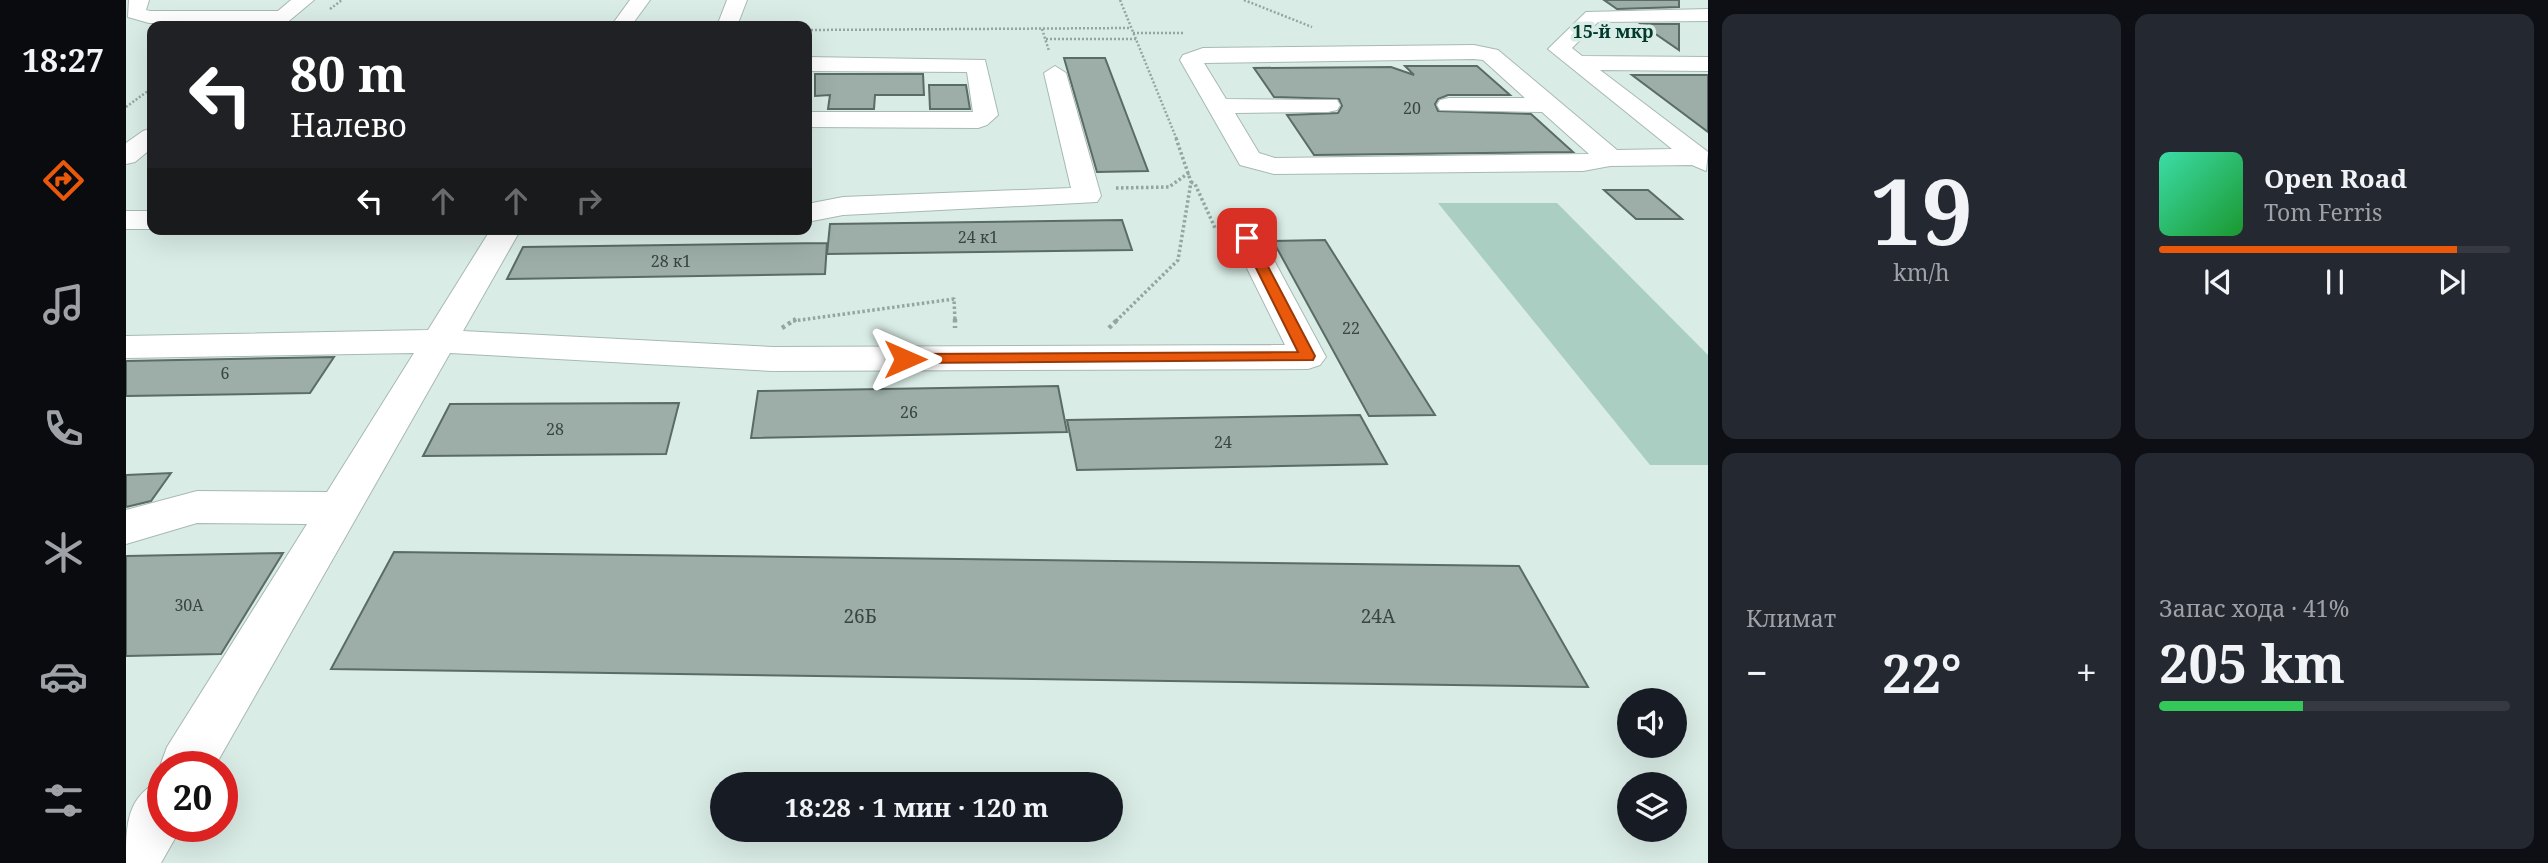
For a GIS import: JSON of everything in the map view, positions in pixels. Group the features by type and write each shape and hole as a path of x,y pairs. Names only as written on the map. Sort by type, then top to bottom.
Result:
{"main road":[{"path":"139,0 135,13 149,17 237,21"},
{"path":"283,21 304,0"},
{"path":"285,21 325,0"},
{"path":"625,21 640,0"},
{"path":"729,21 737,0"},
{"path":"1703,161 1559,48 1593,16 1708,15"},
{"path":"1610,158 1490,55 1474,52 1203,55 1191,60 1249,159 1274,166 1583,163 1610,158 1703,161"},
{"path":"1578,63 1708,64"},
{"path":"812,64 976,65 986,115 978,120 812,120"},
{"path":"812,212 843,206 1087,196 1055,73"},
{"path":"1218,106 1328,105"},
{"path":"1449,105 1548,105"},
{"path":"126,136 147,120"},
{"path":"126,156 147,140"},
{"path":"126,220 147,220"},
{"path":"195,751 502,235"},
{"path":"126,347 439,341 773,359 1308,356 1247,238"},
{"path":"126,527 197,507 340,508"},
{"path":"129,863 147,833"}],"path":[{"path":"1100,358 1104,333 1178,260 1191,182 1190,172 1120,0"},
{"path":"1244,0 1315,28"},
{"path":"812,30 1132,29"},
{"path":"1046,40 1136,39"},
{"path":"126,107 147,92"},
{"path":"1085,188 1170,187 1190,172"},
{"path":"1191,182 1195,184 1217,230 1247,238"},
{"path":"737,356 797,318 954,299 958,358"}],"green space":[{"path":"1438,203 1557,203 1708,355 1708,465 1650,465"}],"building":[{"path":"1604,0 1679,0 1679,7 1617,9"},
{"path":"1641,24 1679,24 1679,50"},
{"path":"1064,58 1105,58 1148,171 1097,172"},
{"path":"1405,66 1477,66 1510,95 1448,95 1438,99 1435,104 1438,111 1531,114 1573,152 1314,155 1287,115 1338,113 1342,106 1339,99 1274,97 1254,68 1391,67 1414,75"},
{"path":"815,74 923,74 924,95 875,95 874,109 828,109 830,95 815,96"},
{"path":"1632,75 1708,75 1708,132"},
{"path":"929,85 966,85 970,109 930,109"},
{"path":"1604,190 1648,190 1682,219 1636,219"},
{"path":"1122,220 1132,250 827,254 830,224"},
{"path":"1325,240 1435,415 1369,416 1273,241"},
{"path":"827,243 825,274 507,279 523,247"},
{"path":"334,357 310,393 126,396 126,361"},
{"path":"1058,386 1067,432 751,438 758,391"},
{"path":"679,403 666,454 423,456 450,404"},
{"path":"1360,415 1387,464 1077,470 1067,420"},
{"path":"171,473 151,501 126,507 126,475"},
{"path":"394,552 1519,566 1588,687 331,669"},
{"path":"283,553 221,654 126,656 126,556"}],"district":[{"name":"15-й мкр","path":"1613,31"}],"route":[{"path":"905,359 1308,356 1247,238"}]}
